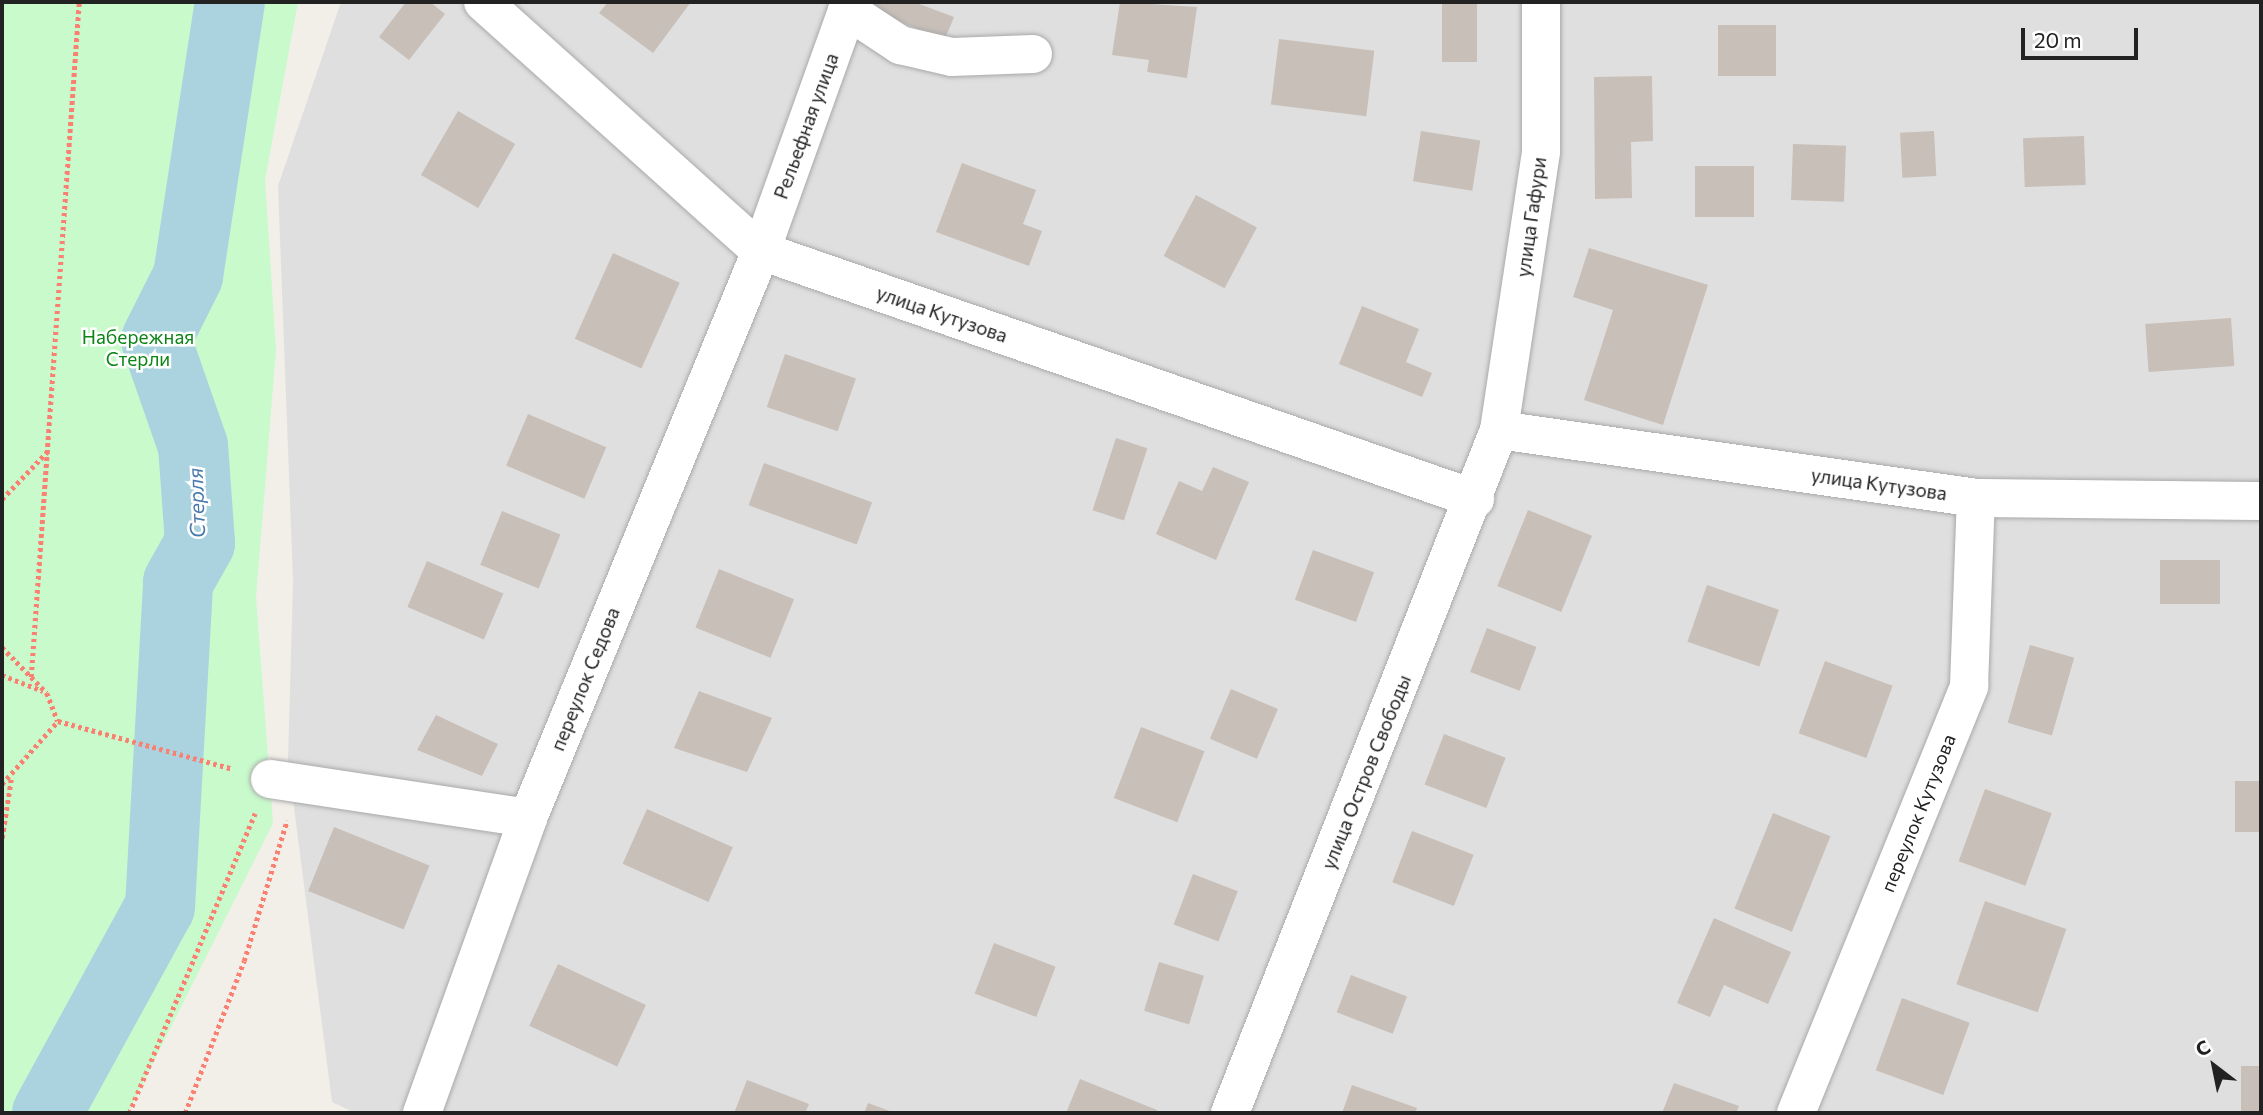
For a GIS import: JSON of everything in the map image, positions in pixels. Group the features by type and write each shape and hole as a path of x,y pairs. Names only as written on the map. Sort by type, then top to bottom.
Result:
{"street":[{"name":"улица Кутузова","path":"483,2 761,251 1475,499"},
{"name":"улица Гафури","path":"1499,430 1541,151 1541,2"},
{"name":"Рельефная улица","path":"761,251 848,6"},
{"path":"848,6 901,45 952,57 1033,54"},
{"name":"переулок Седова","path":"422,1113 528,818 761,251"},
{"name":"улица Кутузова","path":"1499,430 1976,498 2261,501"},
{"name":"улица Остров Свободы","path":"1230,1113 1475,499 1499,430"},
{"name":"переулок Кутузова","path":"1796,1113 1969,686 1976,498"},
{"path":"284,781 528,818"}],"path":[{"path":"31,677 50,450 79,2"},
{"path":"2,499 50,450"},
{"path":"2,647 47,693 58,721"},
{"path":"2,675 47,693"},
{"path":"2,783 11,779 58,721"},
{"path":"58,721 284,781"},
{"path":"2,838 11,779"},
{"path":"130,1113 284,781"},
{"path":"184,1113 244,961 284,781"}],"shaded area":[{"path":"341,2 2261,2 2261,1113 355,1113 332,1102 288,761 293,581 278,186"}],"green space":[{"name":"Набережная Стерли","path":"2,2 298,2 265,180 276,350 256,597 273,823 128,1113 2,1113"}],"building":[{"path":"406,2 430,2 445,14 409,60 379,37"},
{"path":"608,2 691,2 653,53 599,13"},
{"path":"875,2 914,2 954,17 945,39 871,11"},
{"path":"1120,2 1197,7 1187,78 1147,72 1149,60 1112,55"},
{"path":"1442,2 1477,2 1477,62 1442,62"},
{"path":"1718,25 1776,25 1776,76 1718,76"},
{"path":"1279,39 1374,51 1366,116 1271,105"},
{"path":"1652,76 1653,141 1631,142 1632,198 1595,199 1594,77"},
{"path":"458,111 515,144 478,208 421,175"},
{"path":"1421,131 1480,140 1472,191 1413,181"},
{"path":"1934,131 1936,176 1902,178 1900,133"},
{"path":"2084,136 2086,185 2025,187 2023,138"},
{"path":"1793,144 1846,146 1844,202 1791,200"},
{"path":"962,163 1036,190 1023,224 1042,231 1029,266 936,232"},
{"path":"1695,166 1754,166 1754,217 1695,217"},
{"path":"1196,195 1257,227 1225,288 1164,256"},
{"path":"1589,248 1708,285 1663,425 1584,400 1613,310 1573,297"},
{"path":"613,253 680,283 641,369 575,339"},
{"path":"1362,306 1419,329 1406,362 1432,373 1422,397 1339,364"},
{"path":"2231,318 2234,366 2149,372 2145,324"},
{"path":"785,354 856,378 838,431 767,407"},
{"path":"528,414 606,447 584,499 506,466"},
{"path":"1116,438 1147,448 1124,520 1093,510"},
{"path":"764,463 872,502 857,545 749,505"},
{"path":"1213,467 1249,482 1216,560 1156,534 1179,481 1202,491"},
{"path":"1528,510 1592,536 1561,612 1497,586"},
{"path":"502,511 560,535 539,588 480,565"},
{"path":"1313,550 1374,572 1356,622 1295,600"},
{"path":"2160,560 2220,560 2220,604 2160,604"},
{"path":"427,561 503,593 484,639 407,607"},
{"path":"719,569 794,599 771,658 695,627"},
{"path":"1707,585 1779,610 1759,666 1687,642"},
{"path":"1487,628 1536,647 1520,691 1470,672"},
{"path":"2030,645 2074,658 2052,736 2008,723"},
{"path":"1825,661 1893,686 1866,758 1799,733"},
{"path":"1231,689 1278,709 1257,759 1210,739"},
{"path":"699,691 772,718 747,772 674,748"},
{"path":"436,715 498,744 482,776 417,750"},
{"path":"1141,727 1204,751 1177,822 1114,798"},
{"path":"1444,734 1506,758 1486,808 1425,784"},
{"path":"2235,781 2261,781 2261,832 2235,832"},
{"path":"1985,789 2052,813 2025,886 1959,861"},
{"path":"647,809 733,847 708,902 623,864"},
{"path":"1773,813 1830,836 1792,932 1734,908"},
{"path":"334,827 429,866 404,930 308,891"},
{"path":"1412,831 1474,855 1454,906 1392,882"},
{"path":"1193,874 1238,891 1218,942 1174,924"},
{"path":"1985,901 2066,929 2038,1012 1956,984"},
{"path":"1714,918 1791,952 1768,1004 1724,985 1710,1017 1677,1003"},
{"path":"994,943 1056,967 1036,1017 975,993"},
{"path":"1159,962 1204,976 1189,1025 1144,1011"},
{"path":"558,964 646,1005 617,1067 529,1026"},
{"path":"1351,975 1407,997 1393,1034 1337,1012"},
{"path":"1902,998 1970,1023 1943,1095 1876,1070"},
{"path":"2241,1066 2261,1066 2261,1113 2241,1113"},
{"path":"1080,1079 1157,1110 1156,1113 1066,1113"},
{"path":"747,1080 809,1104 805,1113 734,1113"},
{"path":"1674,1083 1739,1106 1736,1113 1662,1113"},
{"path":"1352,1085 1417,1108 1415,1113 1342,1113"},
{"path":"868,1103 895,1113 864,1113"}],"waterway":[{"name":"Стерля","path":"47,1113 160,907 178,582 200,543 193,446 156,340 188,276 230,2"}]}
